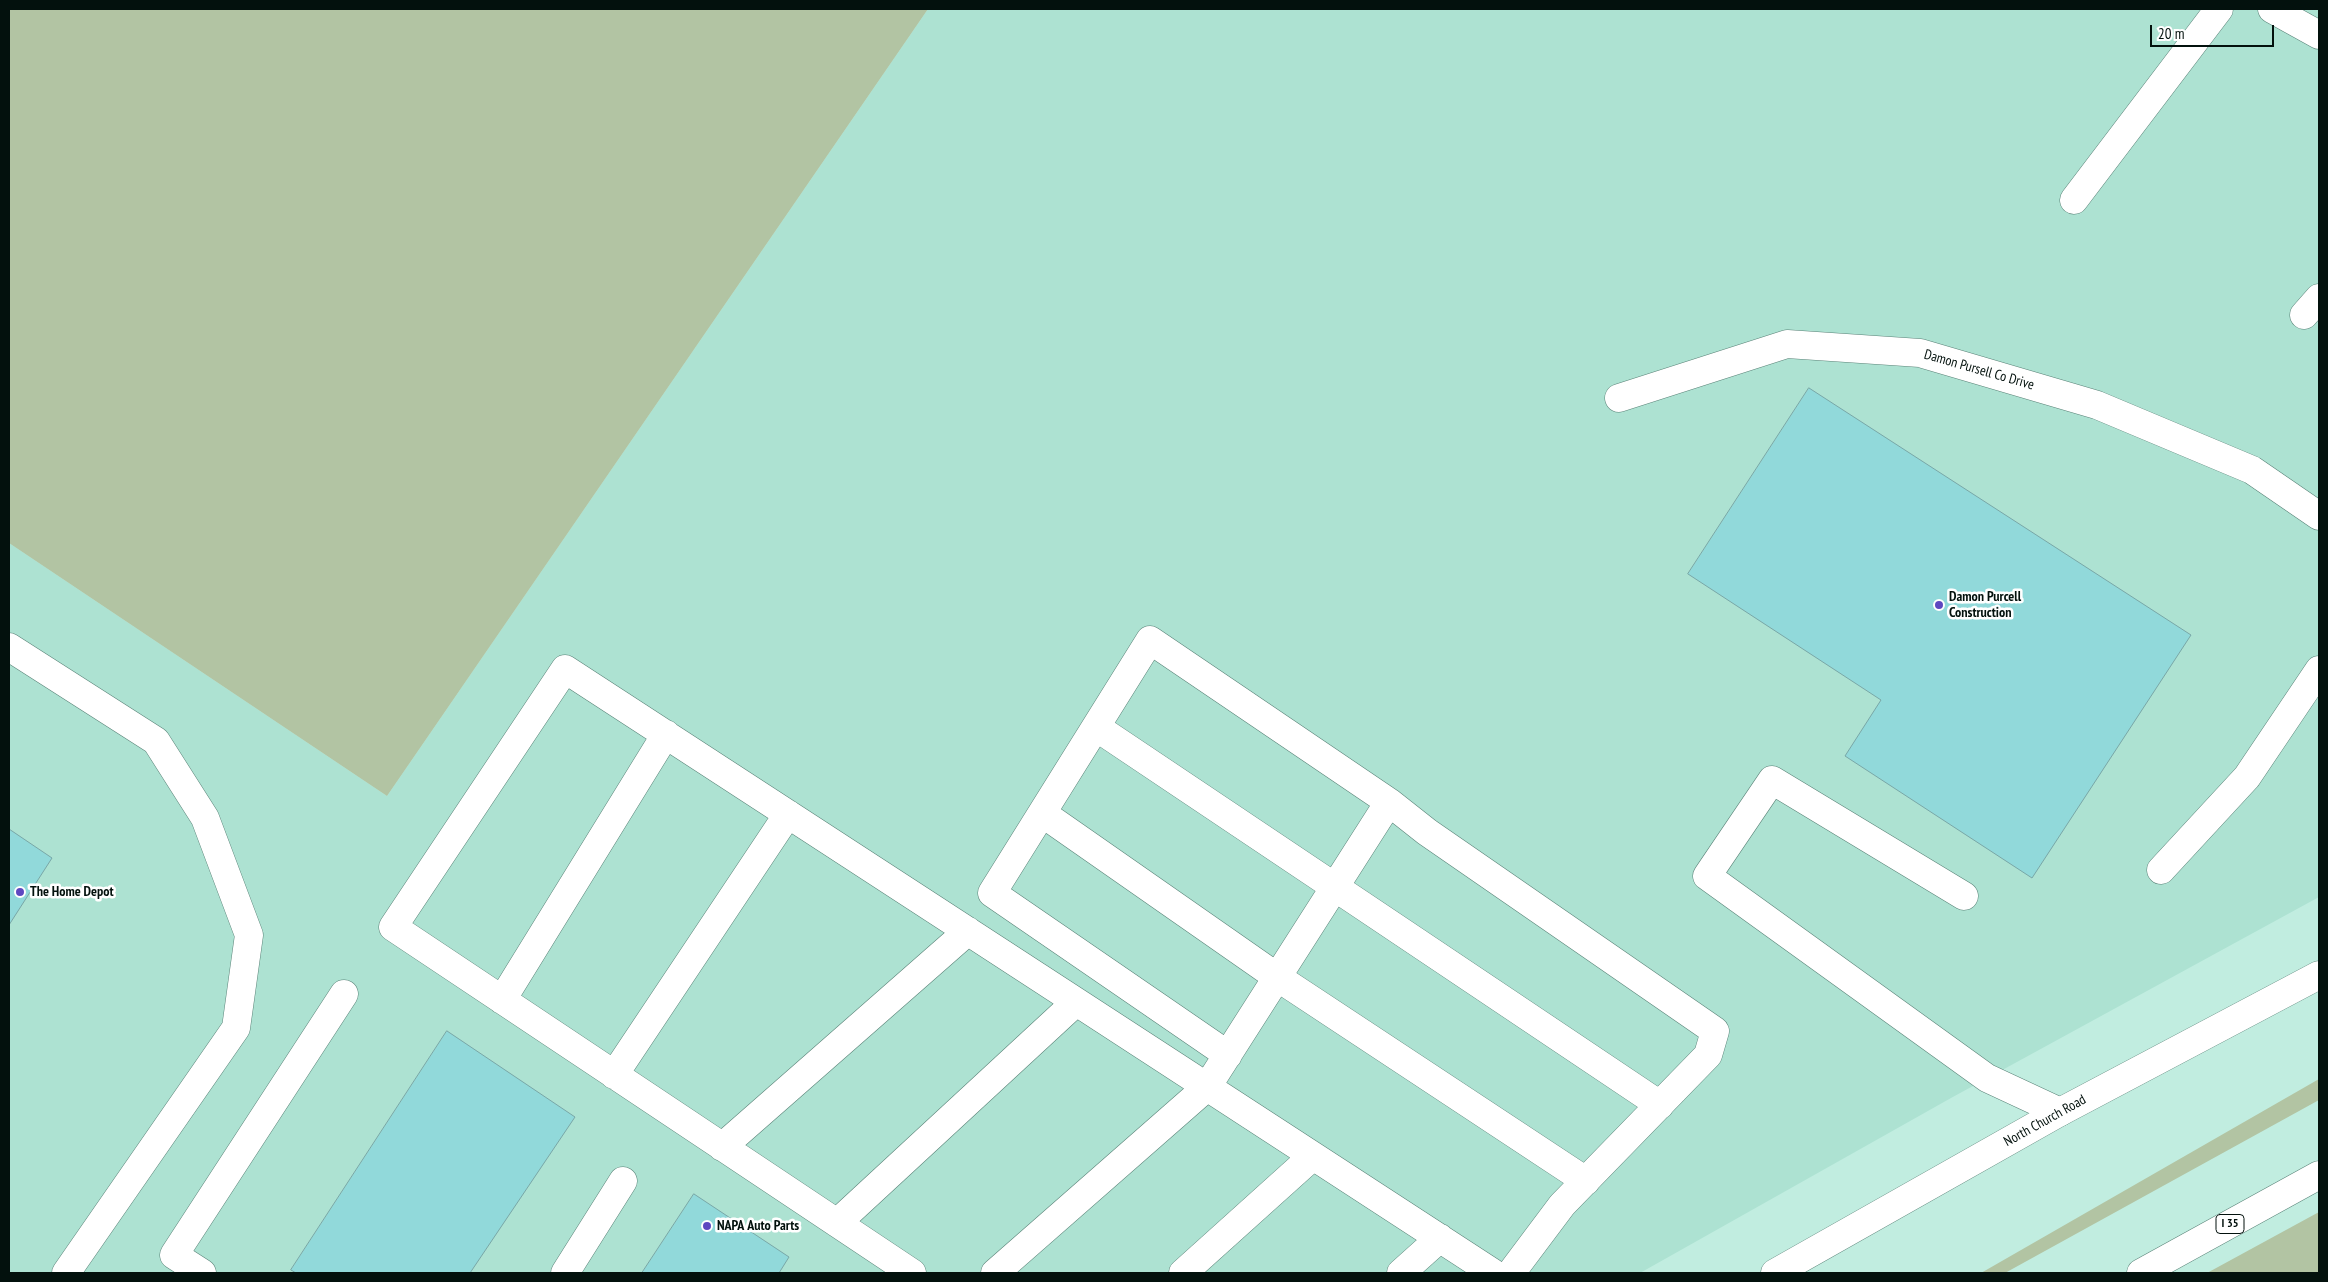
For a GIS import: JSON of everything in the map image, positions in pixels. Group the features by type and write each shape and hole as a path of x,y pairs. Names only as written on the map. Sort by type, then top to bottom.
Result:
{"main road":[{"path":"2074,200 2219,9"},
{"path":"2272,9 2319,35"},
{"name":"Damon Pursell Co Drive","path":"1619,398 1787,344 1920,353 2097,405 2252,470 2319,516"},
{"path":"1228,1054 992,893 1150,640 1389,802 1427,832 1715,1031 1708,1055 1562,1205 1511,1273"},
{"path":"9,647 156,742 205,818 249,935 236,1028 66,1273"},
{"path":"912,1273 393,927 565,669 1493,1273"},
{"path":"2161,870 2248,777 2319,670"},
{"path":"1096,727 1660,1105"},
{"path":"502,1000 666,734"},
{"path":"1964,896 1772,780 1708,876 1987,1078 2060,1112"},
{"path":"995,1273 1207,1087 1389,802"},
{"path":"1042,813 1277,977 1586,1181"},
{"path":"614,1075 788,814"},
{"path":"722,1147 968,931"},
{"name":"North Church Road","path":"1775,1273 2060,1112 2319,975"},
{"path":"202,1273 174,1255 344,994"},
{"path":"837,1223 1076,1002"},
{"path":"1183,1273 1313,1156"},
{"name":"I 35","path":"2140,1273 2319,1175"},
{"path":"565,1273 623,1181"},
{"path":"1401,1273 1440,1238"}],"shaded area":[{"path":"9,9 928,9 387,796 9,543"},
{"path":"928,9 2319,9 2319,897 1951,1098 1640,1273 9,1273 9,543 387,796"},
{"path":"2319,1079 2319,1100 2005,1273 1981,1273"},
{"path":"2319,1212 2319,1273 2207,1273"}],"building":[{"name":"Damon Purcell Construction","path":"1809,388 2191,635 2032,878 1845,756 1881,700 1688,574"},
{"name":"The Home Depot","path":"9,829 52,858 9,925"},
{"path":"447,1031 575,1117 470,1273 296,1273 291,1270"},
{"name":"NAPA Auto Parts","path":"694,1194 789,1257 779,1273 642,1273"}],"place":[{"name":"Damon Purcell Construction","path":"1939,605"},
{"name":"The Home Depot","path":"20,892"},
{"name":"NAPA Auto Parts","path":"707,1226"}]}
